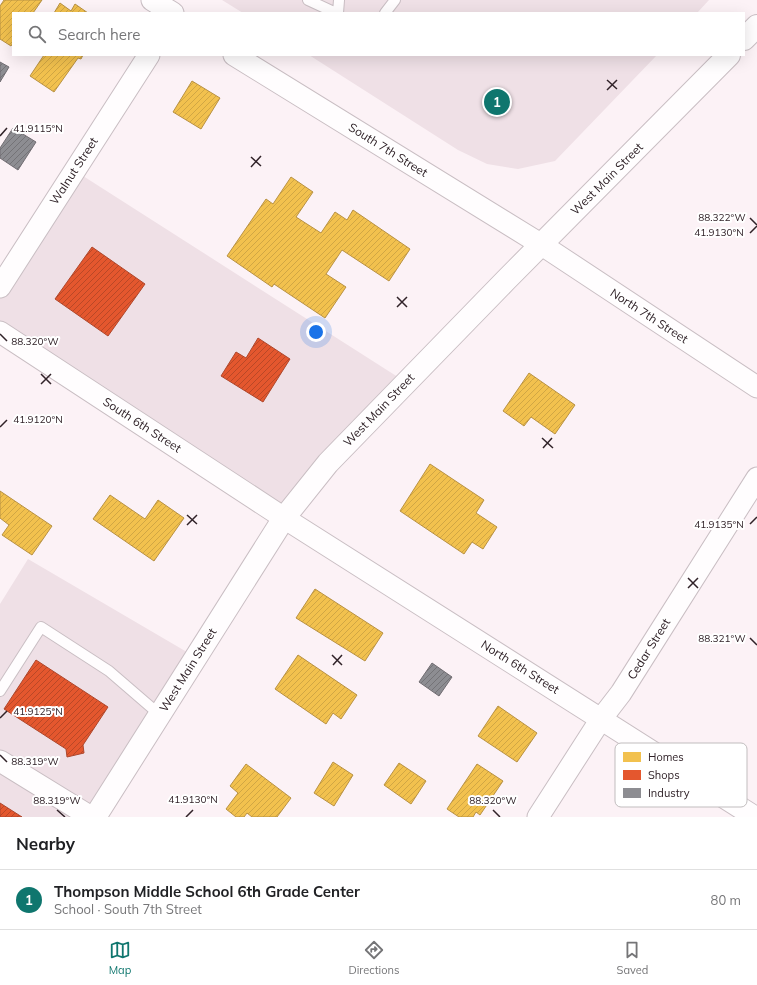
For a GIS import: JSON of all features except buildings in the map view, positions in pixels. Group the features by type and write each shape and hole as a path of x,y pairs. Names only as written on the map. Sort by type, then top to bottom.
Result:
{"main road":[{"path":"745,38 757,26"},
{"name":"West Main Street","path":"95,817 284,518 328,463 728,56"}],"street":[{"path":"152,0 171,12"},
{"name":"Walnut Street","path":"0,287 147,56"},
{"name":"South 7th Street","path":"236,56 542,245"},
{"name":"North 7th Street","path":"542,245 757,387"},
{"name":"South 6th Street","path":"0,332 284,518"},
{"name":"Cedar Street","path":"538,817 601,719 621,693 757,478"},
{"name":"North 6th Street","path":"284,518 639,743"},
{"path":"0,761 91,817"},
{"name":"North 6th Street","path":"739,807 755,817"}],"lane":[{"path":"308,0 335,12"},
{"path":"337,12 339,0"},
{"path":"385,12 395,0"},
{"path":"0,691 41,627 109,671 160,715"}],"shaded area":[{"path":"222,0 709,0 698,12 241,12"},
{"path":"311,56 656,56 555,161 518,169 487,164 458,150"},
{"path":"69,167 401,379 284,509 0,324 0,276"},
{"path":"28,559 192,655 93,810 0,753 0,604"},
{"path":"0,766 83,817 0,817"}],"place":[{"name":"Thompson Middle School 6th Grade Center","path":"497,102"}]}
